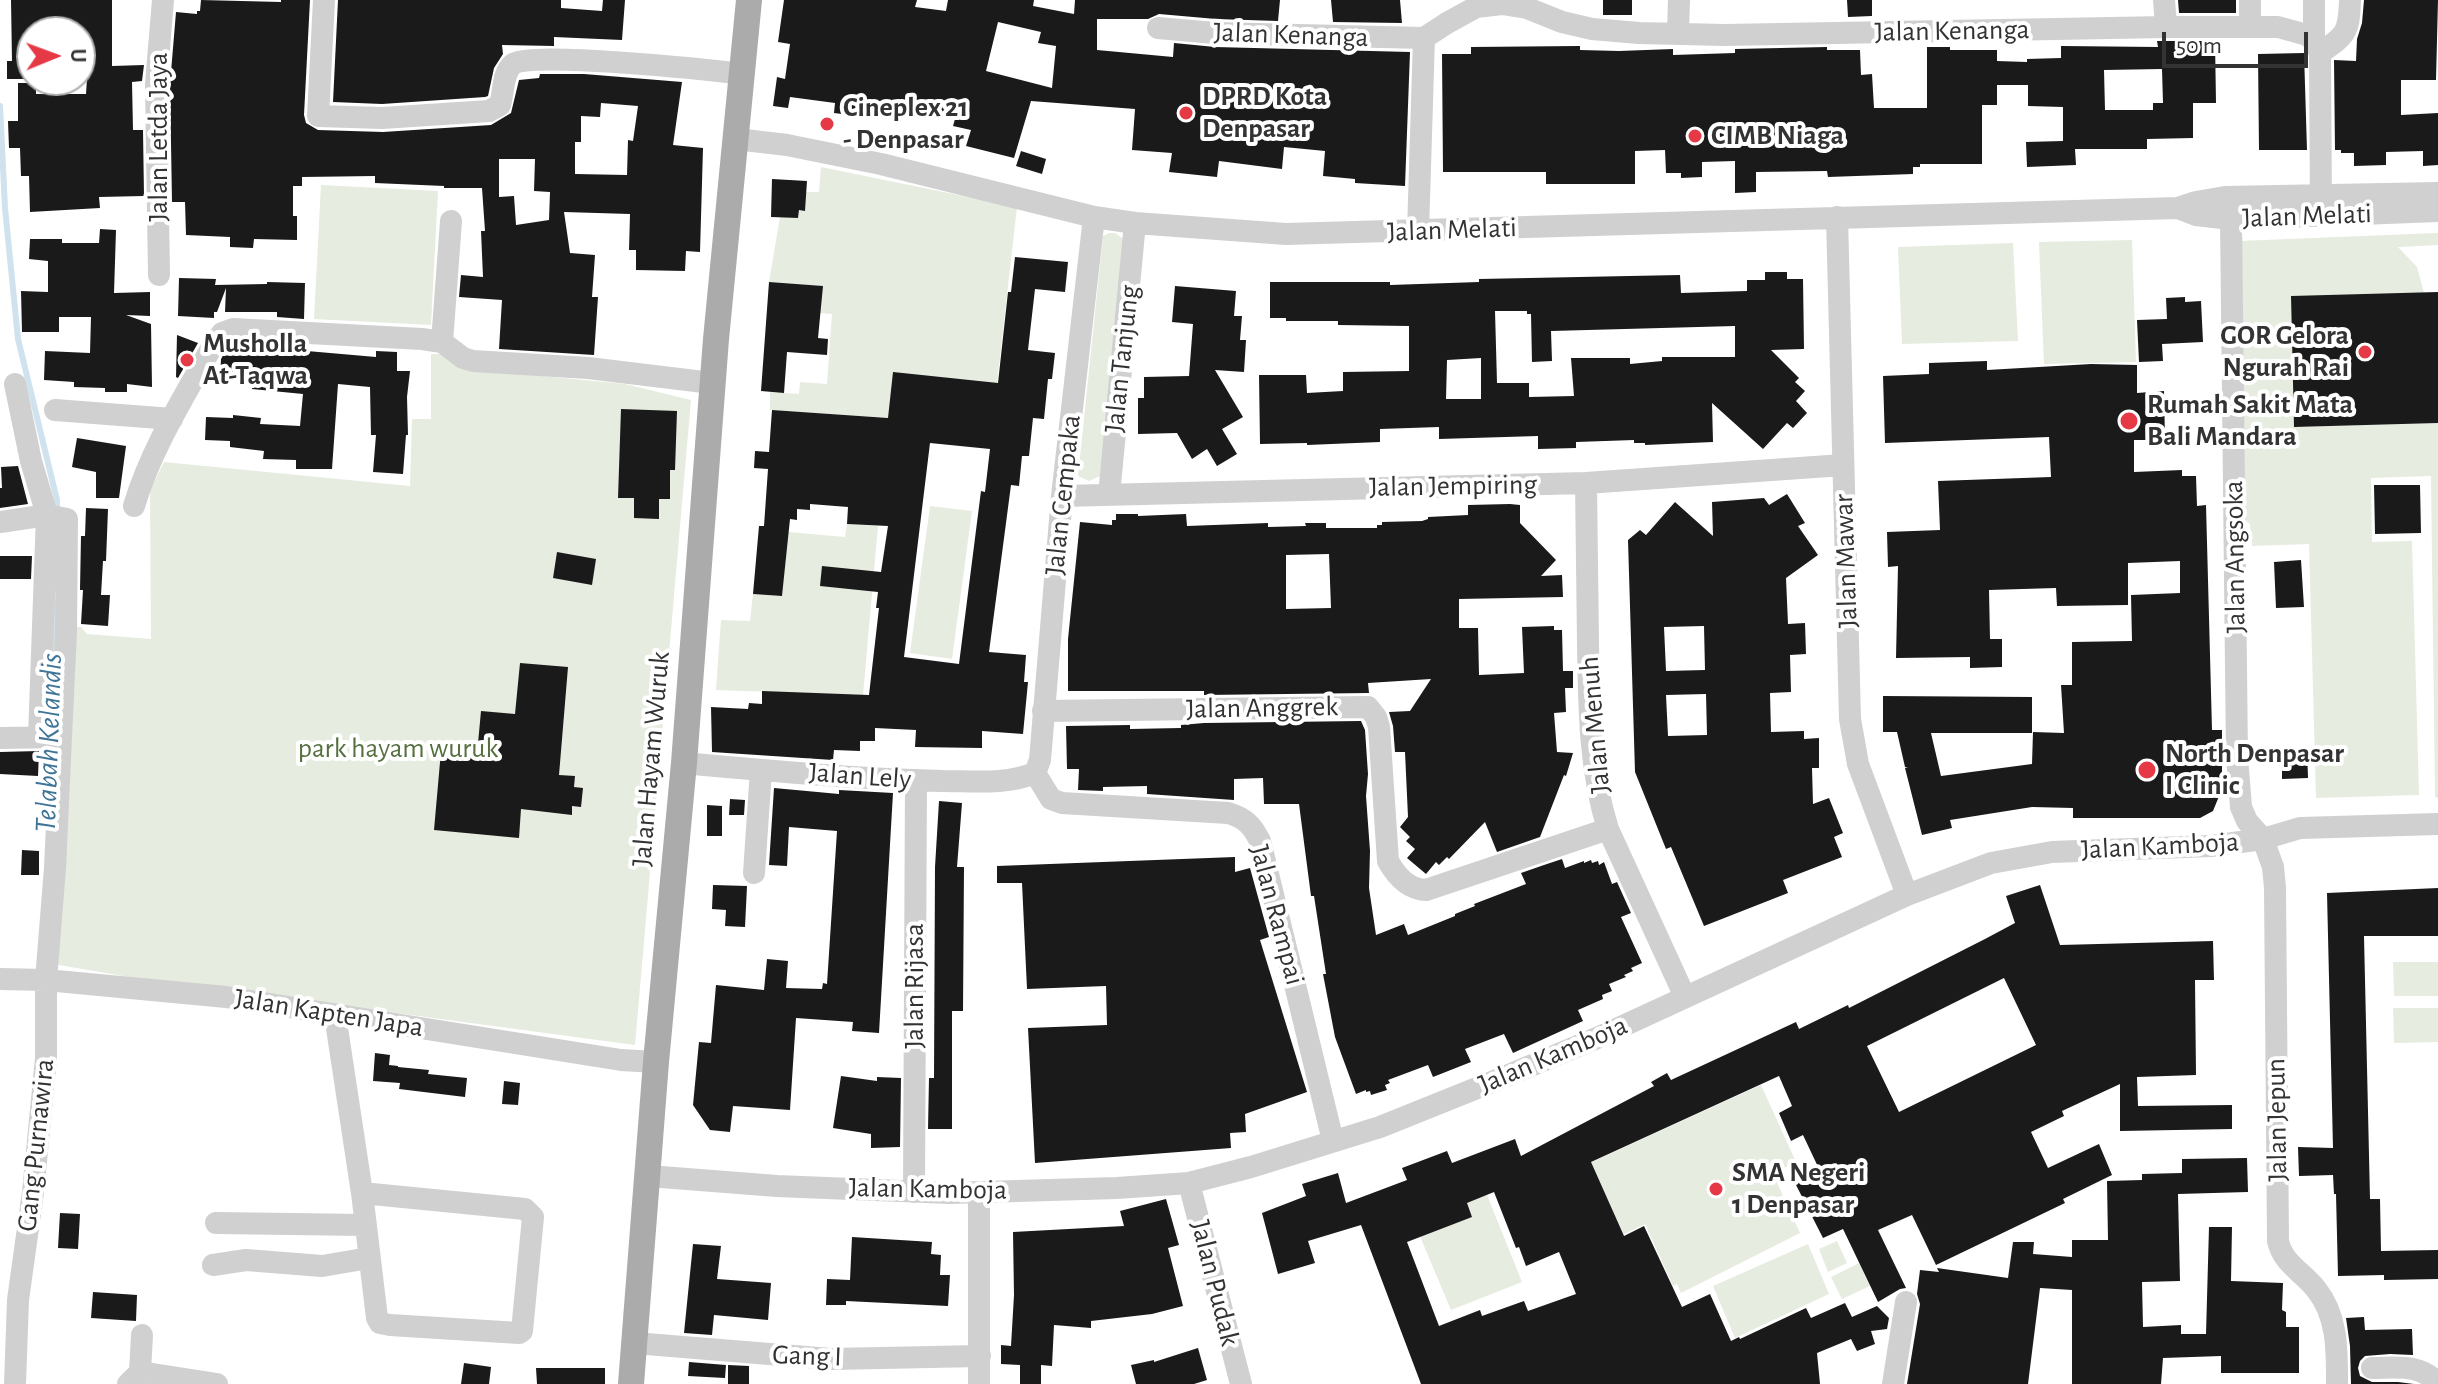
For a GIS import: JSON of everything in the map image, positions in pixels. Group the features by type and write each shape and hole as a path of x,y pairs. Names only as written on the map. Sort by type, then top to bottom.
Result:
{"main road":[{"name":"Jalan Hayam Wuruk","path":"631,1384 656,1062 684,763 712,383 749,0"}],"street":[{"name":"Jalan Letda Jaya","path":"159,275 156,84 163,0"},
{"path":"324,0 318,116 382,118 489,111 500,105 510,66 520,60 634,64 742,74"},
{"path":"1678,33 1679,0"},
{"path":"2164,0 2166,27"},
{"path":"2250,0 2250,27"},
{"path":"2314,0 2321,206"},
{"path":"2317,47 2342,38 2350,0"},
{"name":"Jalan Kenanga","path":"1158,28 1215,33 1424,38 1476,7 1502,4 1527,8 1562,22 1592,29 1639,33 1725,35 2250,27 2293,30 2317,47"},
{"path":"1418,232 1424,38"},
{"name":"Jalan Melati","path":"736,139 787,145 881,164 1094,217 1286,234 2178,208 2225,197 2321,206 2438,211"},
{"name":"Jalan Melati","path":"2178,208 2196,215 2231,219 2438,193"},
{"name":"Jalan Cempaka","path":"1035,773 1040,760 1062,496 1094,217"},
{"name":"Jalan Mawar","path":"1837,217 1850,719 1858,764 1907,895"},
{"name":"Jalan Angsoka","path":"2231,219 2238,788 2244,816 2263,839"},
{"path":"442,342 451,221"},
{"name":"Jalan Tanjung","path":"1109,495 1135,223"},
{"path":"134,506 140,486 172,419 213,345 222,333 233,329 442,342 463,358 473,361 588,368 712,383"},
{"name":"Gang Purnawira","path":"15,384 31,461 55,516 51,737 55,868 28,979 46,1058 17,1312 15,1384"},
{"path":"55,410 172,419"},
{"path":"0,419 23,420"},
{"name":"Jalan Jempiring","path":"1062,496 1586,483 1843,465"},
{"name":"Jalan Menuh","path":"1586,483 1589,707 1599,801 1608,829 1685,997"},
{"path":"0,522 55,516"},
{"name":"Jalan Anggrek","path":"1043,711 1368,707 1379,727 1388,861 1399,879 1418,890 1426,890 1608,829"},
{"path":"0,738 51,737"},
{"name":"Jalan Lely","path":"684,763 916,780 1002,782 1035,773"},
{"path":"754,873 761,770"},
{"name":"Jalan Rampai","path":"1035,773 1051,799 1062,803 1228,813 1241,816 1252,825 1260,841 1333,1141"},
{"name":"Jalan Rijasa","path":"914,1192 916,780"},
{"name":"Jalan Kamboja","path":"648,1176 777,1186 979,1193 1189,1183 1380,1127 1597,1038 1907,895 1991,863 2052,852 2211,846 2263,839 2300,828 2438,824"},
{"name":"Jalan Jepun","path":"2263,839 2273,867 2275,888 2278,1241 2286,1261 2315,1286 2331,1316 2336,1338 2337,1384"},
{"name":"Jalan Kapten Japa","path":"28,979 226,997 621,1060 656,1062"},
{"path":"335,1015 362,1193 375,1313 380,1323 522,1331 531,1212 362,1193"},
{"name":"Jalan Pudak","path":"1189,1183 1241,1384"},
{"path":"979,1193 979,1384"},
{"path":"216,1223 365,1225"},
{"path":"213,1265 246,1260 322,1266 369,1258"},
{"path":"1893,1384 1906,1302"},
{"path":"142,1335 134,1378 217,1384"},
{"name":"Gang I","path":"634,1343 831,1359 980,1356"},
{"path":"2372,1368 2419,1369 2428,1373 2438,1384"}],"green space":[{"path":"821,167 1017,207 997,383 888,418 770,410 770,392 799,394 800,382 827,384 832,314 820,313 822,286 769,282 780,217 798,218 799,210 805,210 806,192 819,192"},
{"path":"321,185 438,191 431,325 314,319"},
{"path":"1115,233 1125,240 1100,476 1089,481 1078,476 1103,236"},
{"path":"2438,233 2438,245 2398,247 2417,267 2424,293 2291,297 2294,427 2438,423 2438,798 2435,797 2431,476 2371,478 2372,542 2412,541 2419,795 2316,798 2309,544 2252,546 2250,524 2244,520 2239,241"},
{"path":"2132,240 2136,362 2044,364 2039,242"},
{"path":"2013,243 2018,341 1902,344 1898,247"},
{"name":"park hayam wuruk","path":"431,354 448,354 469,369 625,384 691,400 635,1045 135,978 53,964 69,627 81,627 87,634 151,639 150,490 164,462 410,486 412,419 431,419"},
{"path":"930,506 972,511 952,659 910,653"},
{"path":"847,524 878,526 863,695 716,690 721,620 750,621 753,594 782,596 788,532 845,537"},
{"path":"2393,962 2438,962 2438,996 2394,996"},
{"path":"2393,1008 2438,1008 2438,1042 2394,1043"},
{"path":"1761,1085 1796,1162 1773,1174 1800,1233 1681,1293 1677,1284 1673,1286 1645,1224 1614,1239 1607,1198 1581,1167"},
{"path":"1487,1195 1522,1282 1451,1310 1414,1222 1472,1217 1467,1203"},
{"path":"1837,1241 1847,1263 1828,1272 1819,1249"},
{"path":"1808,1244 1829,1294 1735,1338 1713,1286"},
{"path":"1859,1263 1870,1286 1842,1299 1831,1277"}],"building":[{"path":"11,0 112,0 112,66 144,65 142,81 132,82 133,130 143,130 144,196 99,197 100,208 30,212 29,176 21,176 20,148 9,148 8,121 18,121 18,96 96,96 96,16 16,16 16,79 7,79 7,61 12,61"},
{"path":"201,0 310,0 304,115 306,123 318,130 383,132 491,125 511,113 519,80 539,78 540,74 584,74 682,82 673,145 703,148 700,252 686,251 685,271 636,270 636,250 629,250 630,214 564,212 570,253 595,255 592,297 598,297 594,355 499,349 502,300 459,297 461,275 483,277 481,231 485,231 482,188 375,183 375,176 302,177 302,186 293,186 297,240 254,239 253,248 230,247 230,237 186,235 185,202 172,202 170,84 176,12 197,14","holes":["601,103 638,106 633,141 628,140 627,175 575,174 575,142 581,142 581,116 600,117","499,159 535,159 534,191 550,192 549,220 516,225 514,196 499,197"]},
{"path":"338,0 561,0 561,8 602,11 603,0 625,0 622,40 554,37 554,46 502,45 503,54 494,68 488,96 382,104 333,102"},
{"path":"784,0 917,0 915,7 946,11 948,0 1034,0 1033,6 1074,14 1075,0 1280,0 1278,21 1159,14 1148,19 1097,19 1097,50 1173,57 1174,43 1215,47 1410,52 1405,186 1355,183 1355,179 1323,176 1325,151 1284,147 1282,169 1219,161 1217,177 1169,172 1172,153 1132,150 1135,109 1031,101 1014,158 966,146 971,130 953,126 955,119 876,108 875,118 834,113 835,103 790,97 788,108 773,106 777,77 785,79 790,44 778,42","holes":["998,22 1041,32 1038,43 1056,46 1052,88 986,71"]},
{"path":"1331,0 1400,0 1402,23 1333,22"},
{"path":"1603,0 1632,0 1632,15 1603,15"},
{"path":"1847,0 1872,0 1872,16 1848,17"},
{"path":"2178,0 2236,0 2236,13 2179,13"},
{"path":"2364,0 2438,0 2436,80 2401,80 2401,115 2438,113 2438,165 2423,166 2423,151 2386,152 2386,165 2354,166 2354,153 2335,150 2334,60 2356,61"},
{"path":"2157,41 2215,41 2216,103 2193,103 2193,138 2147,139 2147,149 2075,149 2076,165 2027,167 2026,142 2063,141 2063,107 2028,106 2028,85 1997,85 1997,105 1982,105 1982,164 1920,164 1920,167 1913,167 1913,174 1828,177 1827,171 1756,172 1756,192 1735,193 1735,161 1702,162 1702,177 1681,178 1681,173 1666,173 1665,150 1635,151 1635,184 1546,184 1546,172 1443,172 1442,54 1471,54 1471,47 1580,46 1580,50 1619,51 1673,49 1673,55 1735,53 1735,49 1827,47 1827,50 1860,50 1861,75 1872,74 1874,108 1927,108 1927,47 1997,50 1997,61 2027,62 2027,59 2061,58 2061,46 2158,47","holes":["2162,69 2163,103 2153,103 2153,110 2105,110 2104,70"]},
{"path":"2304,53 2307,150 2259,150 2258,54"},
{"path":"1021,151 1046,159 1042,174 1016,166"},
{"path":"772,179 807,181 805,211 799,210 798,218 771,217"},
{"path":"100,229 116,230 114,293 150,292 150,316 126,315 151,324 152,387 127,384 127,392 105,392 105,388 74,387 74,382 44,380 45,351 90,353 91,317 59,317 59,332 22,332 21,291 48,292 48,261 29,259 30,239 99,243"},
{"path":"1015,257 1068,262 1065,292 1035,289 1028,350 1055,353 1052,379 1048,379 1044,419 1033,418 1029,456 1022,456 1019,486 1011,485 989,652 1026,655 1024,682 1028,682 1023,734 982,731 982,748 915,747 916,730 875,728 875,741 860,741 860,751 834,750 833,760 712,752 711,707 748,709 749,703 762,704 762,691 869,695 878,592 820,586 822,566 881,572 888,526 847,524 848,507 810,504 810,510 797,509 797,520 790,519 782,596 753,594 759,526 764,526 768,469 754,468 755,451 769,452 772,410 888,418 893,372 998,383 1008,292 1011,292","holes":["930,443 990,449 985,492 981,491 959,664 904,657"]},
{"path":"1765,272 1787,272 1787,279 1803,279 1804,349 1771,350 1799,378 1795,382 1805,391 1796,401 1807,413 1793,428 1787,423 1763,449 1712,403 1713,442 1645,445 1634,443 1634,440 1576,442 1576,448 1538,449 1538,436 1439,439 1439,427 1380,429 1380,442 1260,444 1259,375 1306,375 1307,393 1343,391 1343,372 1409,371 1409,326 1338,325 1338,321 1270,318 1270,282 1390,282 1390,285 1479,282 1479,279 1680,275 1681,293 1747,291 1747,280 1765,280","holes":["1495,311 1527,311 1531,314 1532,362 1552,361 1551,331 1735,326 1735,357 1662,357 1662,361 1630,364 1630,358 1571,358 1574,396 1529,397 1529,383 1497,383","1481,358 1481,399 1446,399 1447,360"]},
{"path":"179,278 216,279 215,285 305,283 304,319 277,317 277,312 225,312 226,288 214,318 178,316"},
{"path":"769,282 823,286 818,338 828,339 827,355 787,352 784,393 761,391"},
{"path":"1175,286 1236,291 1234,316 1242,316 1240,340 1246,340 1244,372 1215,370 1243,417 1222,429 1237,454 1217,466 1207,449 1192,459 1177,433 1138,434 1138,398 1144,398 1144,377 1189,376 1193,324 1172,322"},
{"name":"GOR Gelora Ngurah Rai","path":"2438,292 2438,423 2294,427 2291,296"},
{"path":"2185,297 2185,302 2201,301 2203,342 2162,344 2163,361 2139,362 2137,320 2167,319 2166,298"},
{"path":"177,335 198,343 178,378 176,377"},
{"path":"256,350 376,357 376,351 397,352 397,371 410,371 403,474 373,472 376,435 371,435 370,387 338,384 332,469 296,469 296,460 263,459 264,451 230,447 230,441 205,440 206,417 233,418 233,415 261,418 260,424 300,426 303,394 252,389 253,380 220,378 221,359 225,352 256,354"},
{"path":"1987,361 1987,370 2091,364 2137,365 2137,393 2164,391 2165,440 2134,440 2134,472 2182,470 2182,476 2196,476 2197,506 2206,505 2212,730 2222,730 2222,789 2213,811 2200,818 2073,818 2073,808 2032,807 1950,820 1952,828 1922,835 1905,768 1908,767 1905,767 1897,732 1883,732 1883,696 2032,697 2032,733 1931,733 1941,776 2032,764 2033,732 2064,733 2061,685 2072,685 2072,642 2132,641 2131,595 2180,593 2180,561 2128,563 2128,605 2057,606 2056,588 1989,590 1990,639 2002,639 2002,667 1970,668 1970,657 1896,658 1898,566 1888,567 1887,532 1940,530 1938,481 2051,477 2049,437 1885,443 1883,376 1929,374 1929,363"},
{"path":"621,409 677,411 675,470 670,470 670,499 659,499 659,519 634,518 634,498 618,498"},
{"path":"77,438 126,446 119,498 96,498 96,472 72,467"},
{"path":"18,466 28,504 0,508 1,467"},
{"path":"2374,485 2420,485 2421,533 2375,534"},
{"path":"1787,494 1805,523 1798,526 1818,555 1786,578 1788,624 1805,623 1806,654 1790,655 1791,692 1770,693 1771,732 1804,731 1804,739 1819,738 1819,768 1812,768 1813,804 1829,798 1843,833 1834,837 1842,857 1783,880 1788,893 1704,926 1671,847 1666,849 1635,772 1628,540 1640,530 1646,535 1675,502 1713,536 1712,502 1764,498 1769,505","holes":["1704,626 1705,670 1666,671 1664,627","1706,694 1707,735 1668,736 1666,695"]},
{"path":"1468,505 1520,505 1520,523 1556,560 1541,576 1562,575 1563,597 1459,599 1459,628 1478,628 1479,675 1524,673 1522,627 1554,626 1554,630 1562,630 1563,671 1573,671 1573,688 1565,688 1566,712 1554,713 1557,752 1573,753 1540,837 1497,852 1485,822 1449,859 1447,857 1439,865 1436,862 1426,874 1407,858 1415,849 1406,841 1410,837 1400,827 1408,817 1405,752 1395,752 1389,712 1410,711 1431,679 1368,683 1369,693 1204,695 1204,691 1068,691 1068,639 1080,522 1112,525 1116,514 1186,514 1187,526 1268,523 1268,527 1326,523 1326,528 1377,528 1382,522 1468,515","holes":["1329,554 1331,608 1286,609 1286,555"]},
{"path":"86,508 108,509 101,595 110,595 108,626 81,624 81,536 85,536"},
{"path":"557,552 596,559 592,585 553,578"},
{"path":"0,556 32,556 31,579 0,579"},
{"path":"2301,560 2304,607 2276,608 2274,562"},
{"path":"520,663 568,667 559,775 575,776 574,787 583,788 581,807 572,806 572,815 521,809 519,838 434,830 441,751 477,754 481,711 515,714"},
{"path":"1361,721 1365,730 1368,774 1369,888 1376,935 1404,924 1408,935 1455,916 1474,904 1526,884 1521,873 1562,859 1565,868 1591,860 1592,863 1598,861 1599,865 1604,862 1612,884 1617,882 1631,913 1621,917 1642,963 1631,968 1633,971 1624,975 1626,977 1609,984 1612,991 1602,995 1603,999 1578,1010 1583,1021 1513,1053 1504,1034 1465,1049 1471,1062 1433,1077 1428,1065 1388,1080 1390,1083 1385,1085 1387,1090 1371,1095 1366,1090 1356,1094 1335,1037 1299,804 1264,804 1263,778 1234,779 1234,800 1147,794 1147,786 1103,787 1103,791 1078,790 1079,769 1067,769 1066,726 1130,725 1130,729 1181,728 1181,725 1204,723"},
{"path":"2282,747 2307,747 2308,778 2282,779"},
{"path":"39,751 38,776 0,774 0,752"},
{"path":"774,788 839,794 839,790 893,793 879,1033 852,1031 853,1022 796,1018 790,1110 733,1106 730,1132 710,1130 693,1105 699,1042 711,1043 716,985 764,990 767,959 788,961 786,988 822,989 823,983 827,984 837,831 789,827 787,866 769,865"},
{"path":"730,799 745,800 744,815 729,815"},
{"path":"939,801 962,803 957,867 964,867 963,1011 952,1011 952,1129 928,1129 929,1078 934,1078 935,867"},
{"path":"707,805 722,806 722,836 707,836"},
{"path":"22,850 39,851 39,875 21,875"},
{"path":"1235,857 1235,872 1250,868 1269,937 1260,940 1307,1092 1245,1114 1246,1132 1230,1133 1231,1148 1035,1163 1028,1028 1107,1025 1106,986 1027,989 1022,883 997,883 997,866"},
{"path":"713,885 747,886 745,927 725,926 726,910 712,909"},
{"path":"2040,885 2060,945 2213,941 2214,980 2195,980 2196,1075 2137,1077 2138,1106 2232,1105 2232,1129 2120,1131 2120,1084 2062,1111 2064,1116 2031,1132 2048,1168 2099,1144 2112,1175 2063,1199 2065,1203 1936,1265 1912,1215 1878,1230 1906,1288 1878,1302 1843,1229 1823,1238 1795,1183 1820,1171 1803,1135 1791,1141 1779,1113 1792,1106 1779,1076 1591,1162 1624,1236 1644,1226 1682,1307 1710,1294 1731,1341 1806,1308 1811,1318 1845,1303 1852,1317 1877,1306 1889,1318 1887,1329 1871,1331 1875,1344 1857,1351 1851,1339 1817,1353 1820,1384 1421,1384 1361,1225 1308,1241 1315,1263 1278,1274 1262,1213 1306,1196 1302,1184 1338,1173 1346,1203 1407,1180 1402,1168 1447,1151 1452,1163 1515,1139 1521,1156 1654,1086 1651,1082 1667,1073 1671,1080 1796,1022 1799,1029 1848,1005 1849,1008 2015,923 2006,896","holes":["2004,978 2036,1045 1899,1112 1867,1046","1494,1192 1526,1266 1559,1252 1576,1294 1528,1311 1524,1301 1482,1316 1480,1310 1439,1326 1407,1242 1472,1217 1467,1203"]},
{"path":"2438,888 2438,936 2364,936 2370,1199 2380,1199 2381,1251 2438,1250 2438,1279 2384,1280 2384,1275 2338,1276 2333,1175 2299,1176 2298,1147 2333,1148 2327,893"},
{"path":"375,1053 390,1055 389,1065 429,1070 428,1074 467,1078 465,1097 399,1089 400,1083 373,1081"},
{"path":"841,1076 877,1081 877,1077 901,1078 900,1147 871,1148 871,1134 833,1128"},
{"path":"504,1081 520,1083 518,1105 502,1104"},
{"path":"2247,1158 2248,1192 2178,1194 2180,1281 2142,1282 2143,1327 2181,1325 2181,1334 2206,1334 2209,1227 2232,1227 2231,1281 2283,1283 2282,1310 2286,1312 2286,1327 2299,1327 2299,1373 2221,1373 2221,1356 2163,1358 2161,1384 2072,1384 2072,1290 2040,1288 2028,1384 1907,1384 1920,1304 1917,1294 1920,1270 1939,1272 1937,1268 2008,1278 2013,1242 2034,1242 2033,1254 2072,1257 2072,1240 2108,1240 2107,1181 2142,1180 2142,1174 2182,1173 2182,1159"},
{"path":"1166,1199 1179,1245 1168,1248 1183,1306 1152,1314 1091,1321 1091,1328 1054,1325 1052,1366 1041,1365 1041,1384 1020,1384 1020,1365 1001,1364 1001,1345 1011,1346 1013,1232 1124,1226 1120,1211"},
{"path":"60,1213 80,1214 78,1249 58,1248"},
{"path":"852,1237 932,1242 931,1254 941,1255 940,1275 950,1275 948,1306 846,1301 846,1305 826,1305 827,1279 850,1280"},
{"path":"693,1244 721,1246 717,1279 771,1283 768,1320 714,1315 712,1335 684,1333"},
{"path":"93,1292 137,1295 136,1321 91,1318"},
{"path":"2364,1317 2365,1330 2412,1329 2413,1355 2365,1356 2358,1368 2360,1376 2372,1382 2414,1384 2351,1384 2346,1318"},
{"path":"1198,1348 1207,1380 1194,1384 1136,1384 1131,1365 1154,1362"},
{"path":"689,1362 726,1365 725,1378 688,1376"},
{"path":"464,1363 491,1367 489,1384 461,1384"},
{"path":"728,1365 749,1366 749,1384 728,1384"},
{"path":"536,1368 605,1368 605,1384 537,1384"}],"waterway":[{"name":"Telabah Kelandis","path":"0,106 5,208 18,339 57,510"},
{"name":"Telabah Kelandis","path":"53,670 55,602"}],"place":[{"name":"DPRD Kota Denpasar","path":"1186,113"},
{"name":"Cineplex 21 - Denpasar","path":"827,124"},
{"name":"CIMB Niaga","path":"1695,136"},
{"name":"GOR Gelora Ngurah Rai","path":"2365,352"},
{"name":"Musholla At-Taqwa","path":"187,360"},
{"name":"Rumah Sakit Mata Bali Mandara","path":"2129,421"},
{"name":"North Denpasar I Clinic","path":"2147,770"},
{"name":"SMA Negeri 1 Denpasar","path":"1716,1189"}]}
